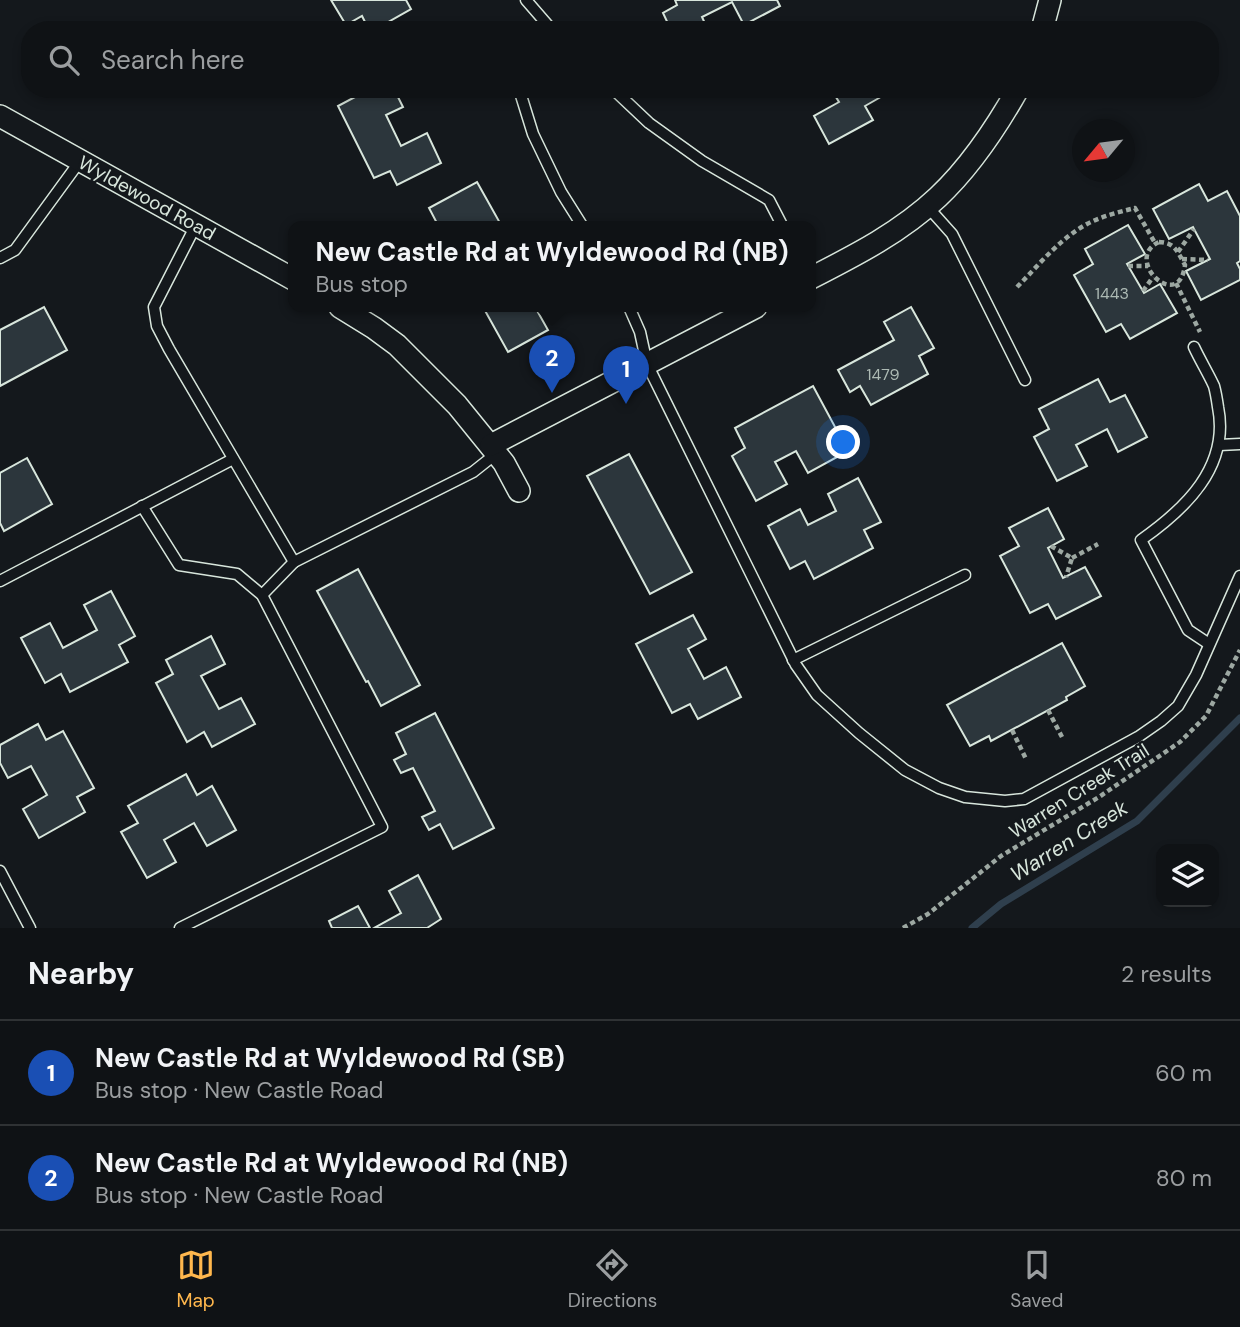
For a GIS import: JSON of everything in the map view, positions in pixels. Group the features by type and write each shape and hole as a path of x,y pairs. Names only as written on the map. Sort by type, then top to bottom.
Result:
{"street":[{"path":"1044,21 1050,0"},
{"path":"816,275 878,242 938,197 982,147 1012,98"},
{"name":"Wyldewood Road","path":"0,116 288,276"},
{"path":"348,312 397,345 457,405 494,449 520,491"},
{"path":"494,449 746,312"}],"lane":[{"path":"526,0 544,21"},
{"path":"522,98 533,134 561,192 579,221"},
{"path":"622,98 649,123 702,161 769,200 780,221"},
{"path":"0,258 15,250 80,161"},
{"path":"927,206 952,234 1025,380"},
{"path":"196,225 154,307 158,326 295,562"},
{"path":"631,312 640,332 647,364 793,660 817,695 868,740 905,770 939,788 965,797 1005,801 1024,799 1138,737 1161,721 1178,706 1196,675 1240,576"},
{"path":"1194,347 1214,388 1220,418 1219,445 1203,482 1182,508 1141,540 1188,630 1209,644"},
{"path":"1219,445 1240,444"},
{"path":"262,595 295,562 473,472 494,449"},
{"path":"0,581 233,459"},
{"path":"142,506 179,565 237,574 262,595 382,827 180,928"},
{"path":"793,660 965,575"},
{"path":"0,871 30,928"}],"path":[{"path":"1017,287 1070,235 1088,223 1106,216 1135,208 1155,243"},
{"path":"1178,252 1194,229"},
{"path":"1159,242 1171,243 1178,252 1185,265 1180,279 1166,285 1156,280 1147,263 1147,252 1159,242"},
{"path":"1182,259 1208,260"},
{"path":"1129,266 1149,266"},
{"path":"1143,291 1154,276"},
{"path":"1175,283 1202,336"},
{"path":"1066,577 1072,558 1098,544"},
{"path":"1051,547 1072,558"},
{"name":"Warren Creek Trail","path":"903,928 928,914 1001,856 1180,742 1206,716 1240,650"},
{"path":"1048,710 1063,739"},
{"path":"1012,730 1026,759"}],"building":[{"path":"331,0 406,0 411,9 390,21 364,21 362,16 353,21 344,21"},
{"path":"675,0 777,0 780,6 752,21 742,21 732,2 702,17 704,21 667,21 663,13 677,5"},
{"path":"353,98 398,98 403,107 386,115 401,146 427,133 441,163 397,185 390,171 374,178 338,106"},
{"path":"837,98 879,98 865,106 873,120 829,144 814,116 839,102"},
{"path":"477,182 499,221 436,221 429,208"},
{"path":"1199,184 1208,201 1227,191 1240,216 1240,261 1237,263 1240,280 1201,300 1186,271 1210,259 1193,227 1169,239 1153,209"},
{"path":"1128,225 1145,254 1127,264 1144,293 1160,284 1177,313 1130,339 1121,324 1106,332 1074,275 1093,264 1085,249"},
{"path":"44,307 67,350 0,386 0,330"},
{"path":"911,307 934,348 919,356 928,374 871,405 860,386 850,392 838,370 894,340 884,322"},
{"path":"486,312 538,312 548,330 508,352"},
{"path":"1098,379 1110,402 1125,395 1147,437 1118,452 1107,429 1076,445 1087,466 1057,481 1034,437 1049,429 1039,409"},
{"path":"813,386 848,451 808,473 796,451 775,462 787,484 756,501 732,456 745,448 735,428"},
{"path":"629,454 692,572 650,594 587,476"},
{"path":"27,458 52,504 4,531 0,523 0,473"},
{"path":"858,478 881,522 864,530 873,548 814,579 805,561 790,569 768,526 800,509 808,525 836,511 828,494"},
{"path":"1048,508 1064,539 1048,548 1063,578 1085,567 1101,596 1056,619 1048,604 1030,613 1000,556 1019,546 1009,528"},
{"path":"358,569 420,685 381,706 317,591"},
{"path":"111,591 135,636 119,645 128,662 70,692 61,674 45,683 21,638 50,623 63,648 97,630 84,605"},
{"path":"693,615 706,639 688,649 704,679 726,667 741,697 698,719 690,704 672,713 636,644"},
{"path":"211,636 225,664 201,676 219,709 241,698 255,724 212,747 204,732 187,742 156,683 173,674 166,660"},
{"path":"1062,643 1085,686 1066,697 1067,700 991,741 989,736 970,746 947,705"},
{"path":"435,713 494,828 453,849 440,824 429,830 422,817 435,811 413,768 401,773 394,760 406,754 396,733"},
{"path":"38,724 46,740 63,731 94,788 77,797 85,812 39,838 23,809 47,795 31,766 8,778 0,763 0,745"},
{"path":"186,774 197,795 212,786 236,830 207,846 194,823 164,840 176,862 147,878 121,832 138,823 128,806"},
{"path":"418,875 441,919 427,928 374,928 401,913 389,891"},
{"path":"358,906 370,928 332,928 329,921"}],"waterway":[{"name":"Warren Creek","path":"972,928 1001,904 1137,821 1240,718"}],"place":[{"name":"New Castle Rd at Wyldewood Rd (NB)","path":"552,393"},
{"name":"New Castle Rd at Wyldewood Rd (SB)","path":"626,404"}]}
